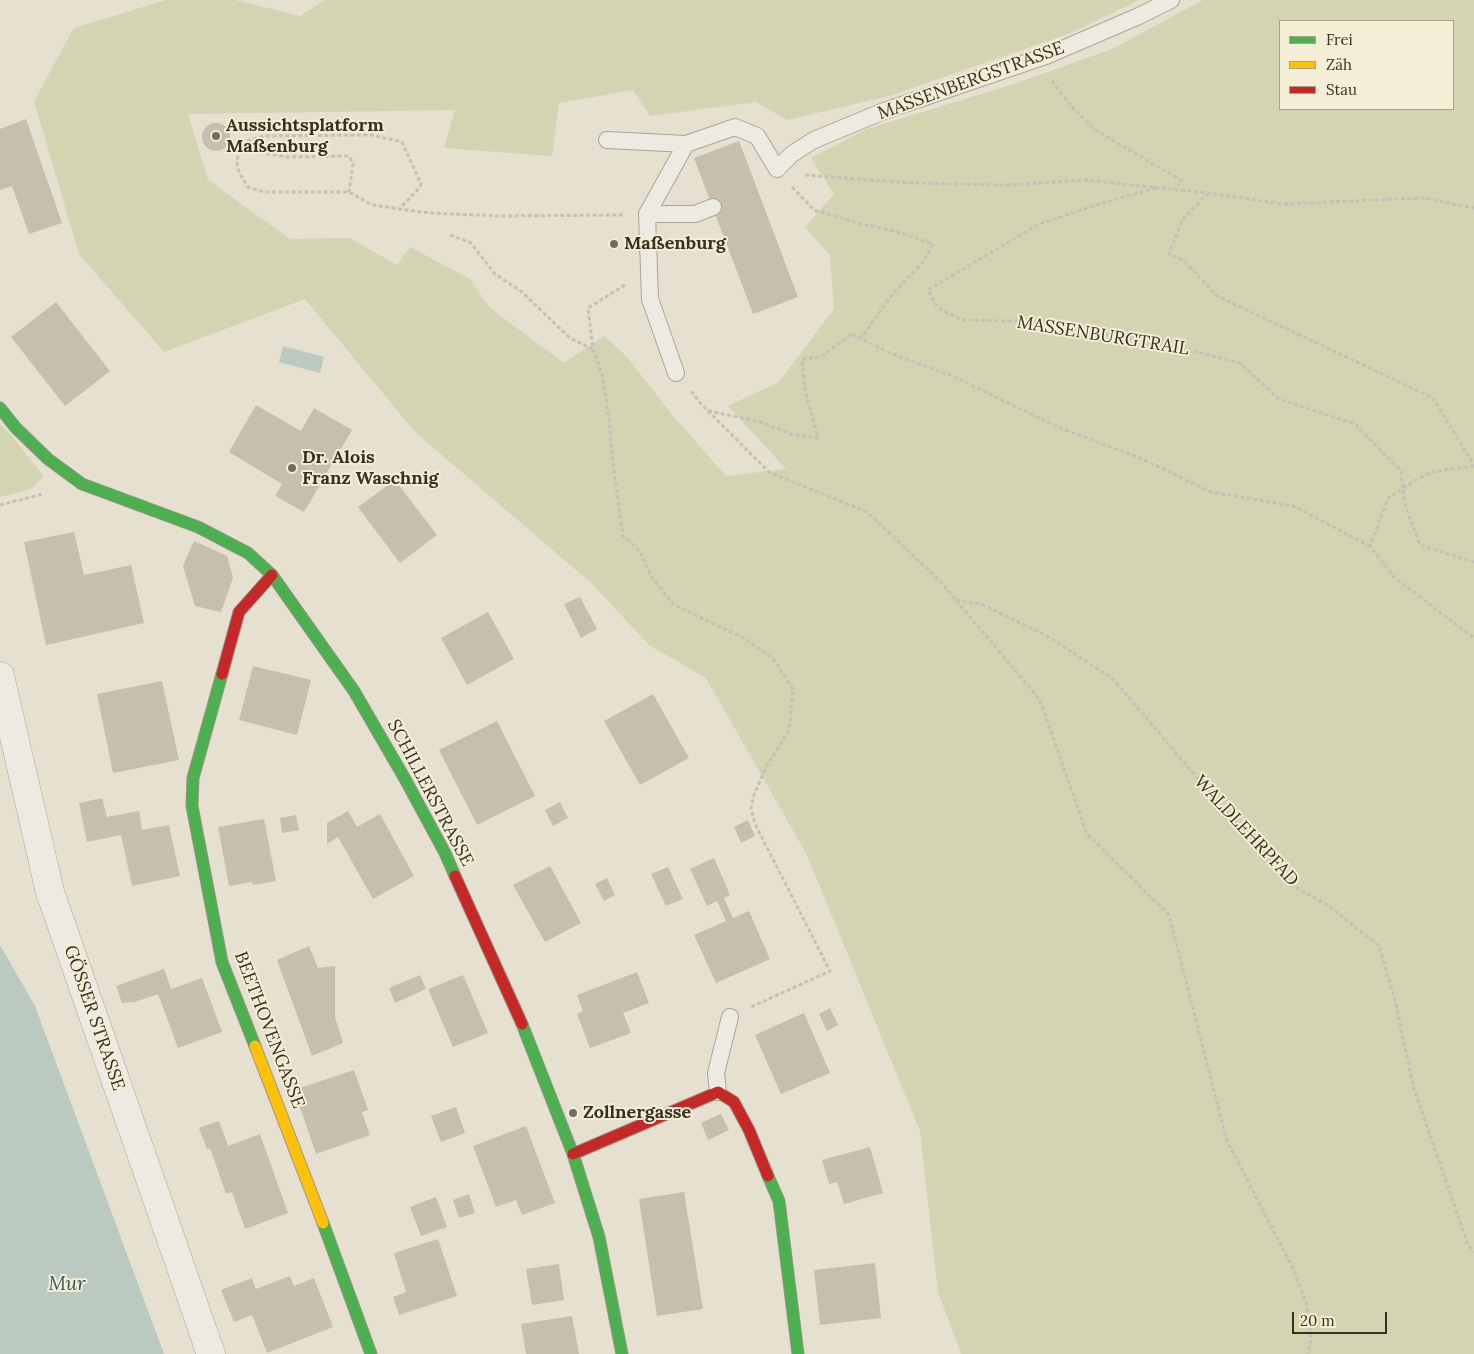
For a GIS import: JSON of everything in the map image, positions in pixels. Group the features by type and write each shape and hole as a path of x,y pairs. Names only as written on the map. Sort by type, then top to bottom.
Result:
{"street":[{"name":"SCHILLERSTRASSE","path":"0,408 16,428 48,459 82,484 198,527 248,553 272,575 354,691 445,853 512,1000 573,1154 599,1237 622,1354"},
{"name":"BEETHOVENGASSE","path":"272,575 239,612 193,778 192,806 222,962 300,1159 370,1354"},
{"name":"GÖSSER STRASSE","path":"0,676 50,892 211,1354"},
{"path":"573,1154 718,1092 734,1102 749,1130 779,1200 798,1354"}],"lane":[{"name":"MASSENBERGSTRASSE","path":"778,172 792,154 814,140 884,111 1046,56 1139,16 1171,0"},
{"path":"607,140 686,144 735,127 757,136 778,172"},
{"path":"676,373 650,299 647,214 686,144"},
{"path":"647,214 695,214 713,208"},
{"path":"718,1092 716,1073 730,1017"}],"path":[{"path":"1046,56 1048,76 1071,106 1094,129 1182,181 1173,190"},
{"path":"246,142 264,136 372,135 402,142 421,184 417,193 408,198 401,208"},
{"path":"229,142 257,152 287,157 349,156 353,164 349,192"},
{"path":"241,150 237,156 236,165 248,187 263,192 349,192 372,205 429,213 502,216 647,214"},
{"path":"778,172 920,183 1008,185 1085,180 1208,193 1283,204 1423,198 1474,208"},
{"path":"778,172 814,210 902,233 933,244 922,263 891,296 862,337 852,334"},
{"name":"MASSENBURGTRAIL","path":"1156,188 1096,205 1037,225 928,290 938,308 962,320 1017,321 1158,342 1240,363 1279,399 1355,424 1401,471 1405,505 1420,545 1474,562"},
{"path":"1208,193 1182,220 1169,254 1183,260 1217,296 1433,398 1474,465 1432,472 1388,498 1370,546"},
{"path":"450,235 471,243 495,274 522,292 570,338 593,350"},
{"path":"650,273 616,289 588,308 593,350 602,374 610,419 613,465 623,536 638,549 653,579 674,605 744,638 773,659 793,690 790,730 765,769 754,794 752,808 755,824 830,971 730,1017"},
{"path":"708,411 758,421 791,434 818,438 804,390 802,360 821,357 852,334"},
{"path":"852,334 890,353 952,376 1060,428 1140,458 1211,492 1293,506 1370,546 1395,578 1474,638"},
{"path":"676,373 708,411 769,472 867,512 938,579 1040,700 1087,834 1169,916 1227,1141 1293,1268 1307,1306 1311,1337 1308,1354"},
{"path":"0,505 82,484"},
{"name":"WALDLEHRPFAD","path":"956,600 981,604 1047,636 1113,679 1290,885 1329,906 1379,946 1395,1000 1414,1089 1468,1245 1474,1252"}],"green space":[{"path":"166,0 235,0 300,16 325,0 1139,0 1071,33 889,96 787,120 756,102 650,116 633,90 559,103 552,156 444,148 455,110 188,114 208,180 290,239 350,238 397,265 410,247 470,279 490,308 564,363 604,336 627,357 673,416 726,476 786,469 728,406 779,382 834,309 830,256 805,227 834,194 811,158 867,129 1017,83 1112,49 1203,0 1474,0 1474,1354 961,1354 938,1292 920,1131 807,855 706,678 649,645 591,583 415,432 305,299 164,352 79,254 34,101 74,28"},
{"path":"0,424 44,476 31,489 0,497"}],"water":[{"path":"283,346 324,357 320,373 279,362"},
{"name":"Mur","path":"0,945 35,1006 164,1354 0,1354"}],"building":[{"path":"26,119 62,223 29,234 12,186 0,190 0,129"},
{"path":"216,123 226,127 230,137 226,147 216,151 206,147 202,137 206,127"},
{"path":"739,141 798,297 753,314 694,158"},
{"path":"56,302 110,371 65,406 11,337"},
{"name":"Dr. Alois Franz Waschnig","path":"256,405 301,431 314,408 352,430 304,512 275,496 282,484 229,452"},
{"path":"395,480 437,535 400,563 358,507"},
{"path":"74,532 84,575 131,565 144,623 46,645 24,542"},
{"path":"194,541 227,556 233,578 221,612 195,606 183,566"},
{"path":"580,597 597,629 581,638 564,604"},
{"path":"488,612 514,659 467,685 441,638"},
{"path":"253,666 311,680 297,735 239,720"},
{"path":"162,681 179,760 113,773 97,694"},
{"path":"653,694 689,758 640,785 604,721"},
{"path":"497,721 535,796 477,825 439,750"},
{"path":"102,798 107,817 139,811 142,830 169,825 180,876 132,886 121,835 87,842 79,803"},
{"path":"560,802 568,818 553,826 545,810"},
{"path":"348,811 357,827 380,814 414,876 373,899 338,837 327,844 327,823"},
{"path":"296,815 299,830 282,833 280,818"},
{"path":"264,819 276,881 253,885 252,882 229,886 218,827"},
{"path":"748,820 755,836 741,843 734,827"},
{"path":"714,858 730,895 724,898 733,918 749,911 770,959 716,983 694,935 726,921 717,901 707,906 690,869"},
{"path":"550,866 581,923 545,942 513,885"},
{"path":"668,867 683,899 666,906 651,874"},
{"path":"607,878 615,895 604,901 595,884"},
{"path":"309,946 318,968 335,966 335,1017 343,1043 312,1056 277,960"},
{"path":"164,969 171,989 202,978 222,1032 178,1048 158,994 135,1002 122,1003 116,986"},
{"path":"637,972 649,1003 623,1013 631,1033 590,1048 577,1014 583,1011 577,995"},
{"path":"420,975 426,989 395,1003 389,988"},
{"path":"463,975 488,1033 453,1047 428,989"},
{"path":"830,1008 838,1025 827,1031 819,1014"},
{"path":"804,1013 830,1073 781,1094 755,1035"},
{"path":"354,1070 368,1110 362,1112 370,1135 316,1154 294,1090"},
{"path":"456,1107 465,1133 441,1142 431,1116"},
{"path":"721,1114 729,1130 708,1140 701,1123"},
{"path":"219,1121 228,1146 260,1134 288,1213 245,1229 232,1192 226,1194 210,1148 207,1149 199,1128"},
{"path":"526,1126 555,1203 522,1215 516,1200 496,1207 473,1146"},
{"path":"870,1147 883,1193 844,1204 837,1182 829,1184 822,1160"},
{"path":"684,1192 703,1309 657,1316 639,1199"},
{"path":"469,1194 475,1213 459,1218 453,1200"},
{"path":"436,1197 447,1227 421,1236 410,1207"},
{"path":"438,1239 457,1296 399,1315 393,1297 406,1292 394,1253"},
{"path":"875,1263 881,1318 820,1325 814,1270"},
{"path":"559,1264 564,1300 532,1305 526,1269"},
{"path":"290,1276 294,1286 314,1278 333,1327 267,1353 252,1315 234,1322 221,1290 252,1278 256,1289"},
{"path":"572,1316 579,1354 526,1354 521,1324"}],"traffic: fast":[{"path":"0,408 16,428 48,459 82,484 198,527 248,553 272,575 354,691 405,779 445,853 455,876"},
{"path":"222,674 193,778 192,806 222,962 255,1046"},
{"path":"522,1024 573,1154 599,1237 622,1354"},
{"path":"768,1176 779,1201 798,1354"},
{"path":"323,1223 371,1354"}],"traffic: slow":[{"path":"255,1046 323,1223"}],"traffic: jam":[{"path":"222,674 239,612 272,575"},
{"path":"455,876 522,1024"},
{"path":"573,1154 718,1092 734,1102 749,1130 768,1176"}],"place":[{"name":"Aussichtsplatform Maßenburg","path":"216,136"},
{"name":"Maßenburg","path":"614,244"},
{"name":"Dr. Alois Franz Waschnig","path":"292,468"},
{"name":"Zollnergasse","path":"573,1113"}]}
